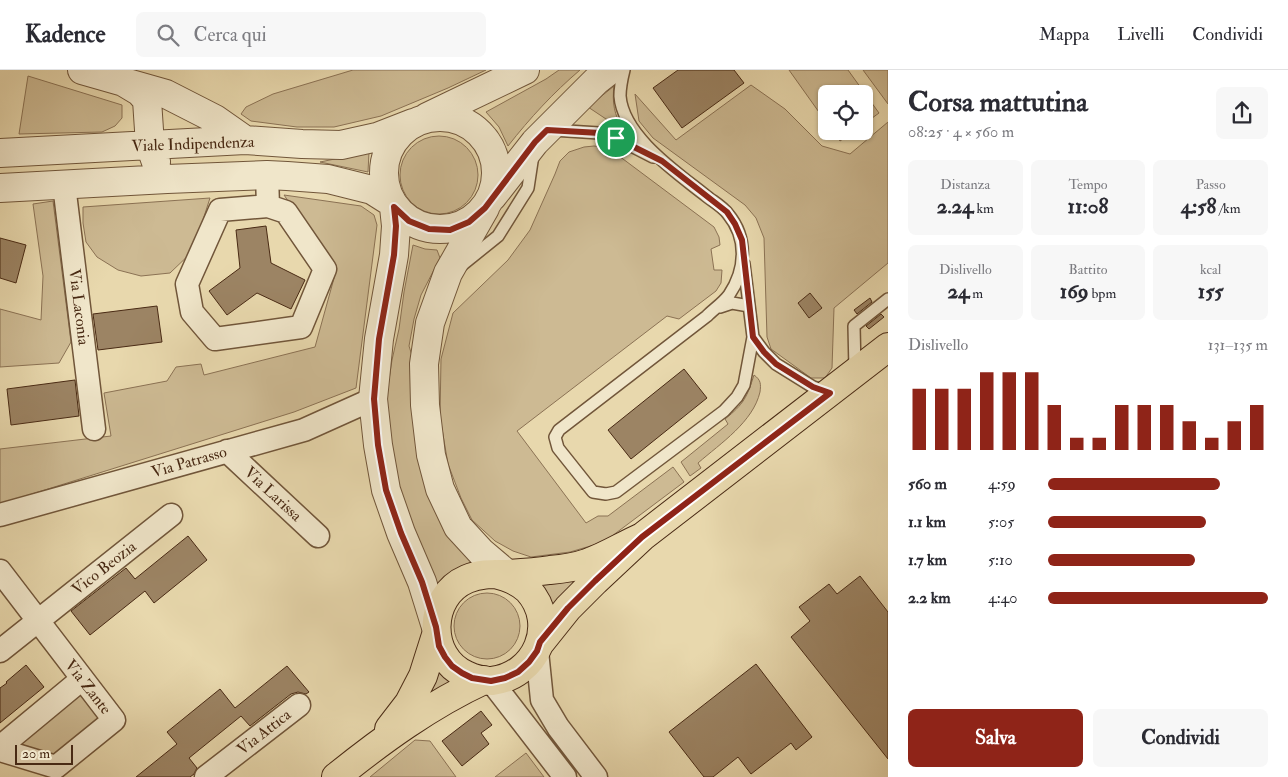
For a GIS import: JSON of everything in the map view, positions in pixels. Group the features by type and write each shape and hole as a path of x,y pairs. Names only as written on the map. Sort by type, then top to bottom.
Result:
{"main road":[{"path":"336,777 377,745 460,691 487,681 505,678 518,672 529,662 568,608 642,537 888,347"},
{"path":"377,745 409,703 423,676 436,631 439,609 447,594 461,582 477,575 505,575 552,570 587,563 642,537"},
{"path":"505,575 528,590 538,606 543,624 539,647"},
{"path":"436,631 439,646 452,666 472,678 487,681"}],"street":[{"path":"82,70 166,94 215,119 245,140"},
{"path":"436,631 422,582 401,533 386,490 378,445 374,399 379,339 394,255 396,226 392,204 384,185 384,167 388,149 398,134 418,121 525,70"},
{"path":"392,204 409,221 429,229 450,230 469,222 487,204 541,136 596,81 610,70"},
{"path":"125,83 140,92 147,100 150,145 154,160 167,179"},
{"path":"123,147 140,134 148,113"},
{"path":"418,121 446,117 467,123 484,138 494,157 496,179 487,204 447,278 430,323 424,364 425,406 432,455 440,489 458,526 505,575"},
{"name":"Viale Indipendenza","path":"0,153 245,140 341,145 377,137 418,121"},
{"path":"267,175 268,206"},
{"name":"Viale Indipendenza","path":"0,188 267,175 328,179 372,190 392,204"},
{"name":"Via Laconia","path":"64,184 94,429"},
{"path":"268,206 286,212 325,269 301,327 215,339 192,312 187,284 220,210 268,206"},
{"name":"Via Patrasso","path":"0,515 304,430 374,399"},
{"name":"Via Larissa","path":"226,451 318,536"},
{"name":"Vico Beozia","path":"0,651 171,515"},
{"name":"Via Zante","path":"0,572 114,720 60,772 0,748"},
{"path":"539,647 542,700 558,727 596,777"},
{"path":"0,748 82,679"},
{"path":"487,681 565,777"},
{"name":"Via Attica","path":"206,777 299,705"}],"lane":[{"path":"624,70 620,97 625,115 637,136 662,161 727,212 735,224 742,240 753,337 744,385 737,397 724,411 616,492 606,494 593,492 558,448 555,437 559,430 707,316 728,296 737,281 743,259"},
{"path":"447,278 498,236 528,188 541,136 600,133 616,138 662,161"},
{"path":"855,374 854,326 888,299"},
{"path":"714,309 732,303 749,306"},
{"path":"753,337 776,364 813,387 830,393"}],"shaded area":[{"path":"353,70 486,70 381,116 334,127 297,127 251,121 241,114 246,107 273,94"},
{"path":"559,70 580,70 542,106 508,146 499,127 486,112"},
{"path":"789,70 848,70 859,85 818,85 818,111"},
{"path":"863,70 888,70 888,104"},
{"path":"28,76 122,105 122,118 115,126 102,132 19,134"},
{"path":"751,85 785,109 822,146 850,154 867,140 873,140 873,135 888,122 888,263 834,308 832,368 825,378 811,378 771,349 767,337 764,238 756,218 745,205 653,138 639,121 635,94 676,140"},
{"path":"614,86 614,108 623,129 588,107"},
{"path":"873,105 879,113 873,117"},
{"path":"439,136 454,139 467,147 475,160 478,175 475,190 467,203 454,211 439,214 424,211 411,203 403,190 400,175 403,160 411,147 424,139"},
{"path":"594,146 611,150 714,227 719,237 720,245 711,249 714,270 722,270 721,283 716,291 679,319 667,316 517,431 586,523 598,516 608,516 673,467 684,482 604,542 570,552 531,557 513,551 495,541 472,520 461,498 448,464 440,417 441,359 453,313 508,260 530,230 560,161 569,152"},
{"path":"369,152 368,172 320,162"},
{"path":"284,195 361,206 374,215 377,225 356,388 294,412 0,504 0,449 111,436 104,393 167,381 176,367 201,364 204,375 315,347 336,271"},
{"path":"210,198 193,251 170,273 141,276 118,270 97,257 86,242 83,207"},
{"path":"53,201 71,342 59,363 0,367 0,309 41,320 43,276 33,204"},
{"path":"413,245 437,250 440,258 421,295 409,346 477,563 434,592 388,465 384,413"},
{"path":"754,375 759,380 760,392 751,413 726,440 698,463 701,468 690,476 681,462 728,424 725,419 744,400"},
{"path":"580,578 554,618 537,584"},
{"path":"493,593 511,602 518,613 520,626 518,639 511,650 500,657 481,659 463,650 456,639 454,620 463,602 474,595"},
{"path":"438,668 454,682 422,702"},
{"path":"80,692 102,719 54,757 16,744"},
{"path":"415,740 430,741 456,777 370,777"},
{"path":"526,753 544,777 495,777"}],"building":[{"path":"678,70 734,70 744,83 682,128 653,88"},
{"path":"266,226 271,263 305,280 291,309 257,293 227,315 209,291 240,268 236,230"},
{"path":"0,238 26,245 16,283 0,278"},
{"path":"810,293 822,308 809,318 798,303"},
{"path":"870,298 872,302 857,314 854,310"},
{"path":"157,306 162,342 98,350 93,314"},
{"path":"881,314 884,317 869,329 866,326"},
{"path":"684,369 707,398 631,459 608,430"},
{"path":"75,380 79,416 11,425 7,389"},
{"path":"188,536 207,560 154,603 145,591 90,635 71,611 126,568 135,579"},
{"path":"860,576 888,612 888,759 791,637 810,621 799,607 829,584 837,594"},
{"path":"756,664 812,737 796,750 791,743 751,774 738,757 713,777 704,777 669,732"},
{"path":"26,665 44,687 0,723 0,688"},
{"path":"287,666 309,692 306,694 298,692 291,694 250,726 241,716 189,758 197,768 190,777 136,777 177,744 167,732 220,689 235,708"},
{"path":"481,711 492,725 481,733 489,744 462,766 442,741"}],"route":[{"path":"547,130 600,133 616,138 662,161 727,212 742,240 753,337 776,364 813,387 830,393 642,537 568,608 540,642 537,651 529,662 518,672 505,678 491,681 472,678 452,666 439,646 436,627 422,582 401,533 386,490 378,445 374,399 379,339 394,255 396,226 394,207 409,221 429,229 450,230 469,222 485,208 535,142 547,130"}]}
